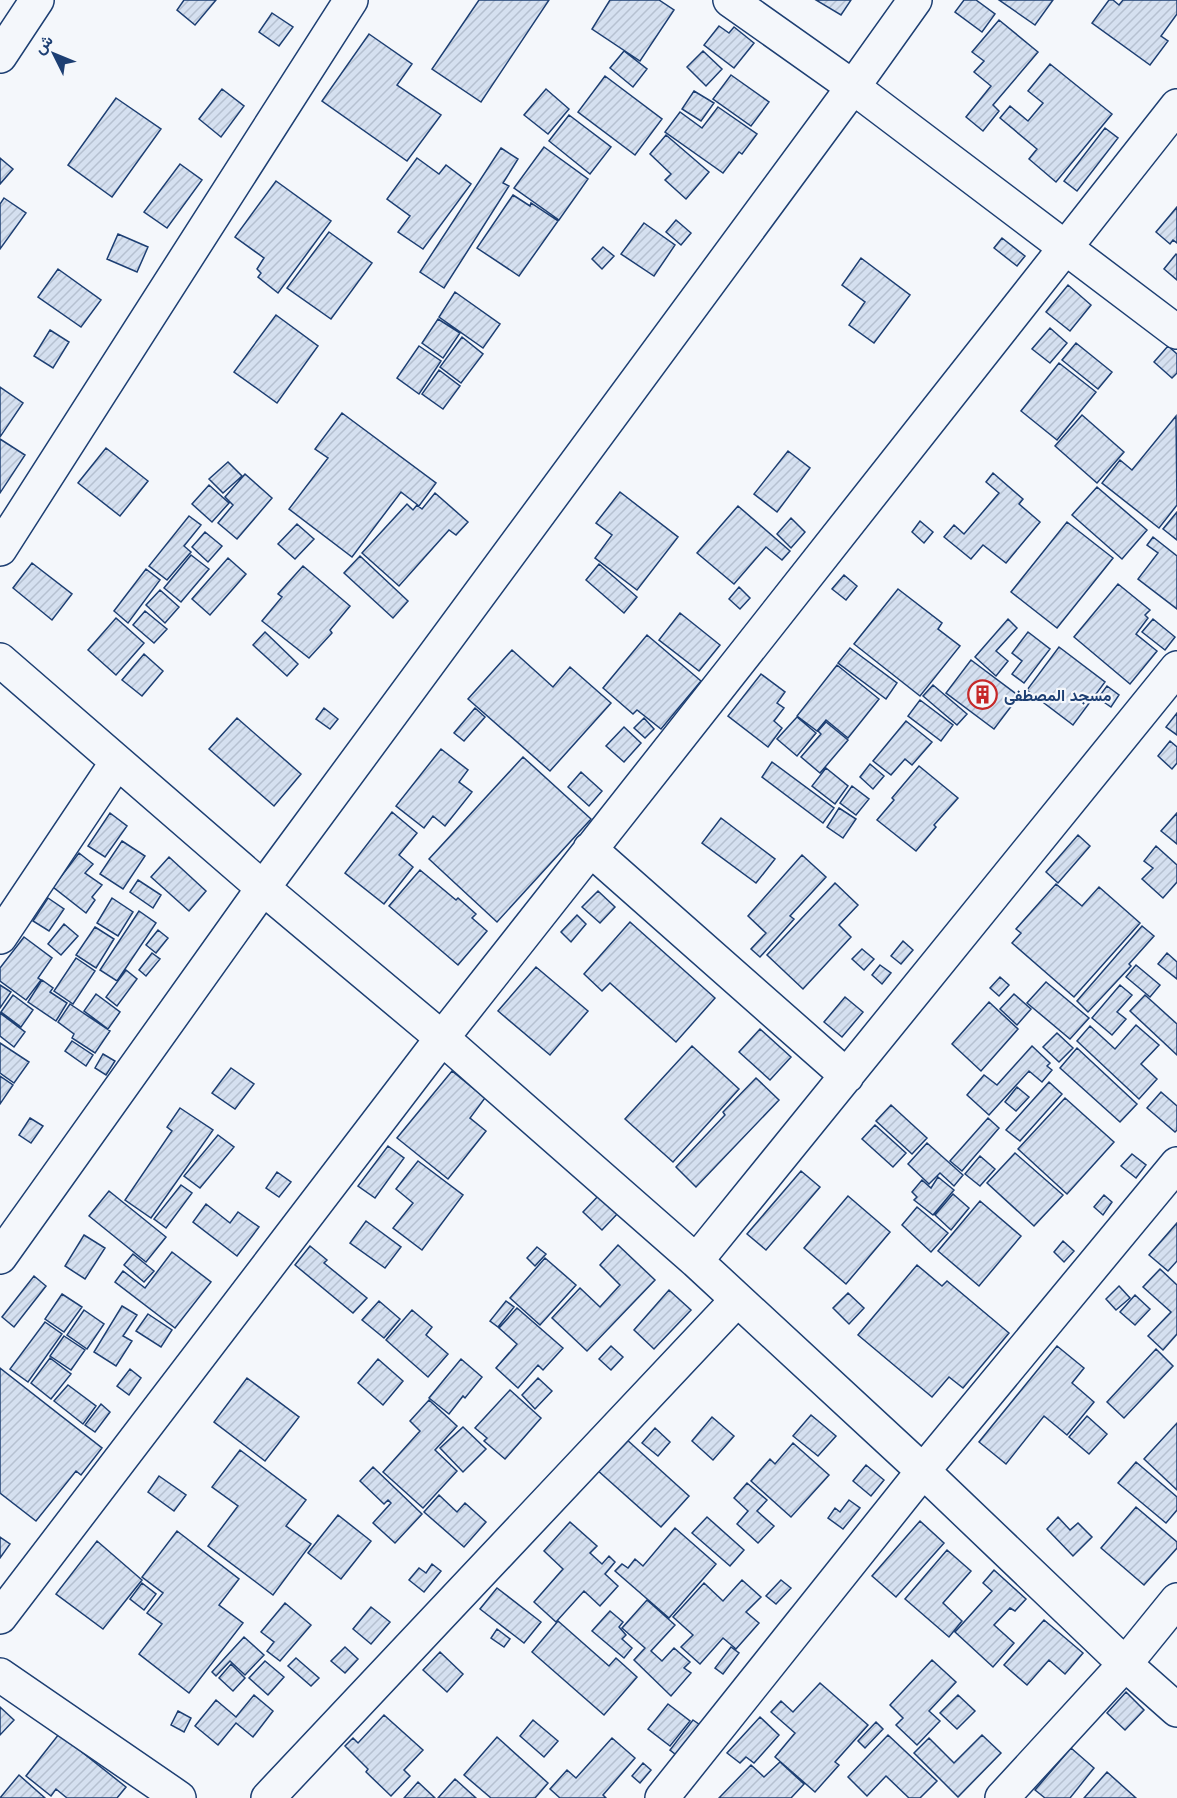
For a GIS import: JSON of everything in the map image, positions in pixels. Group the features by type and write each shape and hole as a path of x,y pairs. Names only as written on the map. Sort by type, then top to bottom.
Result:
{"street":[{"path":"0,56 37,0"},
{"path":"0,549 351,0"},
{"path":"730,0 853,87 1177,332"},
{"path":"0,1257 263,888 915,0"},
{"path":"0,1617 442,1038 1177,106"},
{"path":"0,660 263,888 442,1038 696,1261 923,1471 1125,1664 1177,1710"},
{"path":"696,1261 1177,668"},
{"path":"0,937 117,762"},
{"path":"590,849 847,1076"},
{"path":"662,1798 923,1471 1177,1164"},
{"path":"268,1798 737,1300"},
{"path":"1002,1798 1125,1664 1177,1600"},
{"path":"0,1675 179,1798"}],"building":[{"path":"184,0 216,0 195,25 177,10"},
{"path":"479,0 549,0 481,102 432,69"},
{"path":"610,0 659,0 674,10 640,61 592,29"},
{"path":"816,0 851,0 841,15"},
{"path":"964,0 976,0 995,14 982,32 955,12"},
{"path":"999,0 1053,0 1035,25"},
{"path":"1109,0 1119,5 1123,0 1177,0 1177,14 1161,36 1168,41 1150,65 1092,23"},
{"path":"272,13 293,27 279,46 259,32"},
{"path":"999,20 1038,52 993,105 999,111 983,131 966,117 991,86 974,72 984,61 972,52"},
{"path":"719,26 729,33 734,27 754,43 734,68 704,45"},
{"path":"369,34 412,64 397,85 441,115 407,161 322,101"},
{"path":"624,51 647,69 633,87 610,68"},
{"path":"703,51 722,69 706,86 687,67"},
{"path":"1050,64 1112,114 1056,182 1029,159 1037,149 1000,118 1010,106 1028,121 1043,103 1028,91"},
{"path":"731,75 769,102 751,126 713,99"},
{"path":"605,76 662,119 635,155 578,112"},
{"path":"222,89 244,106 221,137 199,119"},
{"path":"546,89 569,109 548,134 524,115"},
{"path":"694,91 714,103 701,121 682,109"},
{"path":"116,98 161,129 112,197 68,165"},
{"path":"718,107 757,134 742,154 739,152 723,173 665,132 680,112 702,128"},
{"path":"569,115 611,147 590,174 549,141"},
{"path":"1105,128 1118,138 1077,191 1064,181"},
{"path":"666,135 709,172 686,199 665,180 671,174 650,154"},
{"path":"544,147 588,179 559,220 514,188"},
{"path":"501,148 518,159 503,183 509,186 444,288 420,272"},
{"path":"0,158 13,169 0,184"},
{"path":"417,158 439,174 446,165 471,184 423,249 398,232 410,216 387,199"},
{"path":"180,164 202,180 167,228 144,212"},
{"path":"276,181 331,221 278,293 258,277 261,273 257,269 264,258 235,237"},
{"path":"513,195 530,206 531,203 558,221 519,276 477,248"},
{"path":"4,198 26,213 0,249 0,204"},
{"path":"1177,207 1177,243 1173,240 1170,244 1156,232"},
{"path":"676,220 691,233 681,245 666,232"},
{"path":"644,223 675,245 654,276 621,254"},
{"path":"329,232 372,263 331,319 287,288"},
{"path":"118,234 148,247 137,272 107,259"},
{"path":"1002,238 1025,256 1017,266 994,248"},
{"path":"603,247 614,256 602,269 592,259"},
{"path":"1177,255 1177,280 1164,269"},
{"path":"861,258 910,295 874,343 849,325 865,302 842,285"},
{"path":"58,269 101,300 81,327 38,297"},
{"path":"1068,285 1091,305 1070,331 1046,312"},
{"path":"455,292 500,324 483,348 439,317"},
{"path":"276,315 318,346 277,403 234,372"},
{"path":"438,319 460,333 443,358 422,343"},
{"path":"1050,328 1067,343 1050,363 1032,349"},
{"path":"50,330 69,342 53,368 34,356"},
{"path":"462,337 483,354 461,383 440,367"},
{"path":"1076,343 1112,372 1098,389 1062,360"},
{"path":"419,346 441,361 419,394 397,378"},
{"path":"1168,346 1177,354 1177,373 1172,378 1154,362"},
{"path":"1059,363 1096,392 1057,440 1021,411"},
{"path":"439,370 460,386 443,409 422,394"},
{"path":"0,387 23,403 0,437"},
{"path":"342,413 436,483 419,506 401,492 352,557 289,509 328,458 315,449"},
{"path":"1082,415 1124,452 1097,483 1055,446"},
{"path":"1176,416 1177,505 1159,528 1102,483 1120,460 1132,470"},
{"path":"0,439 25,455 0,493"},
{"path":"106,448 148,481 120,516 78,483"},
{"path":"788,451 810,468 777,512 754,494"},
{"path":"228,462 242,476 223,493 209,479"},
{"path":"993,473 1023,499 1019,504 1040,522 1006,563 983,545 971,559 944,537 954,525 964,534 999,493 986,482"},
{"path":"245,474 272,498 237,539 218,523 233,505 225,497"},
{"path":"209,485 229,503 212,522 192,504"},
{"path":"1097,487 1147,530 1122,559 1072,515"},
{"path":"620,492 678,537 637,590 595,558 612,535 596,523"},
{"path":"435,493 468,522 456,535 449,530 399,586 362,553 407,504 413,510 417,505 422,509"},
{"path":"738,506 790,551 782,560 766,547 734,584 697,553"},
{"path":"1177,512 1177,540 1163,529"},
{"path":"189,516 201,525 184,546 191,552 167,580 149,566"},
{"path":"791,518 805,532 791,548 777,534"},
{"path":"920,521 933,532 924,543 912,532"},
{"path":"1067,522 1113,558 1057,628 1011,592"},
{"path":"297,524 314,539 295,559 278,544"},
{"path":"205,532 222,546 208,562 192,547"},
{"path":"1153,537 1177,556 1177,609 1138,579 1158,553 1147,545"},
{"path":"191,555 209,569 181,602 164,588"},
{"path":"360,556 408,601 393,618 344,573"},
{"path":"228,558 246,574 210,615 192,599"},
{"path":"32,563 72,594 52,620 13,588"},
{"path":"599,564 637,597 624,613 586,580"},
{"path":"303,566 350,606 330,630 332,633 309,658 262,621 282,597 278,594"},
{"path":"146,569 160,580 128,623 114,611"},
{"path":"844,575 857,586 846,600 832,589"},
{"path":"1118,584 1150,610 1145,615 1148,618 1136,634 1157,651 1130,684 1074,637"},
{"path":"739,587 750,598 740,609 729,599"},
{"path":"898,589 942,623 938,629 960,646 920,696 854,644"},
{"path":"160,590 179,607 165,623 146,605"},
{"path":"145,611 167,629 154,643 133,625"},
{"path":"680,613 720,645 699,671 659,640"},
{"path":"116,618 144,643 116,675 88,650"},
{"path":"1008,619 1017,628 996,651 1008,661 996,676 975,657"},
{"path":"1153,619 1175,637 1165,650 1142,632"},
{"path":"265,632 298,664 287,676 253,645"},
{"path":"1028,632 1050,649 1024,683 1012,674 1022,661 1012,653"},
{"path":"647,635 701,681 661,729 637,710 633,714 603,688"},
{"path":"1059,647 1105,682 1073,725 1027,690"},
{"path":"850,648 897,683 886,699 838,663"},
{"path":"512,650 553,687 570,667 611,703 550,771 468,699"},
{"path":"144,654 163,671 142,696 122,680"},
{"name":"مسجد المصطفى","path":"971,660 1019,696 994,729 946,693"},
{"path":"837,665 879,699 848,738 826,720 817,731 797,716"},
{"path":"761,674 785,692 777,703 784,708 774,721 782,728 768,747 728,716"},
{"path":"933,685 967,714 957,725 923,696"},
{"path":"1107,686 1119,695 1111,707 1098,698"},
{"path":"920,700 953,725 941,741 908,716"},
{"path":"324,708 338,719 330,729 316,719"},
{"path":"475,708 485,717 464,741 454,733"},
{"path":"1177,713 1177,735 1166,727"},
{"path":"797,717 816,733 797,756 777,739"},
{"path":"237,718 301,774 274,806 209,749"},
{"path":"644,718 654,729 645,738 634,728"},
{"path":"906,721 932,742 912,765 905,759 891,775 873,761"},
{"path":"826,722 848,740 820,773 801,757 821,734 818,731"},
{"path":"624,727 641,743 624,762 606,746"},
{"path":"1170,741 1177,747 1177,763 1172,769 1158,756"},
{"path":"441,749 468,770 459,782 472,792 445,826 433,816 424,828 396,806"},
{"path":"523,757 591,819 497,922 429,859"},
{"path":"772,762 834,808 823,823 762,777"},
{"path":"870,764 884,776 873,789 860,777"},
{"path":"919,766 958,798 934,825 936,827 916,851 877,820"},
{"path":"826,768 848,786 835,804 812,786"},
{"path":"581,772 602,791 589,806 568,787"},
{"path":"852,786 869,799 856,815 840,803"},
{"path":"839,808 856,819 843,838 827,827"},
{"path":"392,812 417,833 399,855 413,867 384,904 345,873"},
{"path":"110,813 127,826 105,857 88,846"},
{"path":"1177,813 1177,844 1161,831"},
{"path":"721,818 775,859 756,883 702,843"},
{"path":"1078,835 1090,846 1058,883 1046,872"},
{"path":"122,841 145,856 123,889 100,874"},
{"path":"1156,846 1177,865 1177,882 1163,898 1142,879 1153,868 1144,861"},
{"path":"79,853 93,864 85,873 102,885 92,897 95,900 86,913 53,887"},
{"path":"802,855 826,877 790,916 794,919 760,957 751,949 766,933 748,916"},
{"path":"169,857 206,891 189,911 151,877"},
{"path":"420,870 476,914 472,918 487,931 458,965 389,906"},
{"path":"138,880 161,895 153,908 130,892"},
{"path":"835,883 858,905 839,925 851,937 803,989 767,955"},
{"path":"1056,884 1082,906 1099,887 1140,923 1074,997 1012,943 1021,933 1016,929"},
{"path":"598,891 615,907 600,923 582,907"},
{"path":"48,898 64,909 49,931 33,921"},
{"path":"112,898 133,912 118,936 97,923"},
{"path":"139,911 156,923 117,981 100,970"},
{"path":"577,915 586,924 571,942 561,932"},
{"path":"630,922 715,998 676,1042 610,983 602,991 584,974"},
{"path":"64,924 78,936 61,955 48,944"},
{"path":"1142,926 1154,936 1129,964 1131,966 1088,1012 1077,1001"},
{"path":"95,927 114,939 96,968 76,955"},
{"path":"158,930 168,938 156,953 146,945"},
{"path":"24,937 52,958 38,978 41,980 26,1000 0,981 0,968"},
{"path":"903,941 913,950 901,964 891,956"},
{"path":"862,949 874,959 864,970 852,959"},
{"path":"152,953 160,959 146,976 139,970"},
{"path":"1167,953 1177,962 1177,979 1158,964"},
{"path":"76,958 95,971 73,1004 54,991"},
{"path":"880,965 891,973 882,984 872,975"},
{"path":"1136,965 1160,985 1150,997 1126,977"},
{"path":"536,967 588,1011 550,1055 498,1011"},
{"path":"126,970 137,979 117,1006 106,997"},
{"path":"1000,977 1009,985 999,996 990,988"},
{"path":"42,980 53,988 50,992 67,1003 56,1021 28,1002"},
{"path":"1046,982 1089,1018 1070,1039 1027,1003"},
{"path":"0,985 11,992 0,1008"},
{"path":"1120,985 1132,995 1117,1012 1126,1019 1112,1035 1092,1018"},
{"path":"96,994 120,1012 108,1029 84,1011"},
{"path":"1014,994 1031,1009 1017,1025 1000,1009"},
{"path":"13,995 33,1010 21,1027 1,1012"},
{"path":"1145,995 1177,1024 1177,1055 1130,1011"},
{"path":"845,997 863,1012 842,1037 824,1022"},
{"path":"989,1002 1018,1029 981,1071 952,1044"},
{"path":"70,1004 110,1031 95,1053 72,1038 74,1034 58,1022"},
{"path":"0,1013 25,1032 14,1047 0,1036"},
{"path":"1136,1025 1159,1045 1141,1064 1157,1079 1139,1099 1077,1041 1090,1026 1115,1049"},
{"path":"760,1029 791,1057 770,1080 739,1052"},
{"path":"1057,1033 1073,1048 1059,1062 1043,1047"},
{"path":"72,1041 93,1055 86,1066 65,1051"},
{"path":"0,1043 29,1062 14,1083 0,1073"},
{"path":"692,1046 739,1089 673,1162 625,1119"},
{"path":"1032,1046 1050,1063 1047,1066 1052,1070 1042,1082 1029,1071 989,1115 967,1095 984,1075 997,1085"},
{"path":"1077,1048 1137,1104 1120,1122 1060,1068"},
{"path":"103,1054 115,1061 106,1075 95,1068"},
{"path":"231,1068 254,1084 235,1109 212,1093"},
{"path":"452,1071 485,1098 470,1118 486,1131 448,1179 397,1138"},
{"path":"0,1076 13,1085 0,1104"},
{"path":"756,1078 779,1100 696,1187 676,1167 725,1115 723,1112"},
{"path":"1049,1082 1062,1094 1020,1141 1006,1130"},
{"path":"1017,1087 1029,1097 1016,1111 1005,1102"},
{"path":"1161,1092 1177,1106 1177,1130 1175,1132 1147,1108"},
{"path":"1065,1098 1114,1142 1067,1194 1018,1149"},
{"path":"891,1105 927,1138 912,1154 876,1121"},
{"path":"180,1108 213,1130 151,1218 125,1200 172,1131 167,1127"},
{"path":"30,1118 43,1126 31,1143 19,1135"},
{"path":"988,1118 999,1128 962,1171 950,1161"},
{"path":"875,1125 906,1153 893,1167 862,1139"},
{"path":"218,1135 234,1147 200,1188 184,1176"},
{"path":"927,1143 963,1175 954,1186 940,1173 929,1184 908,1164"},
{"path":"388,1146 404,1158 375,1198 358,1186"},
{"path":"1015,1153 1063,1195 1034,1226 987,1183"},
{"path":"1132,1154 1146,1165 1136,1178 1121,1166"},
{"path":"980,1156 995,1169 980,1186 965,1174"},
{"path":"418,1161 463,1195 422,1250 393,1228 413,1203 396,1189"},
{"path":"801,1171 820,1187 766,1250 747,1234"},
{"path":"277,1172 291,1182 279,1197 266,1188"},
{"path":"938,1177 954,1190 933,1215 914,1200 917,1197 912,1192 922,1180 931,1188"},
{"path":"181,1185 192,1193 166,1228 154,1219"},
{"path":"109,1191 166,1237 146,1262 89,1216"},
{"path":"600,1194 619,1212 602,1230 583,1212"},
{"path":"953,1194 969,1208 951,1230 935,1215"},
{"path":"1104,1195 1112,1202 1103,1215 1094,1207"},
{"path":"848,1196 890,1232 846,1284 804,1248"},
{"path":"980,1201 1021,1236 979,1286 938,1251"},
{"path":"206,1204 230,1223 238,1212 259,1227 237,1256 193,1222"},
{"path":"917,1207 948,1233 931,1252 902,1225"},
{"path":"366,1221 401,1247 385,1268 350,1243"},
{"path":"1177,1223 1177,1261 1168,1271 1149,1255"},
{"path":"84,1235 105,1248 85,1279 65,1266"},
{"path":"1063,1241 1074,1251 1064,1262 1054,1252"},
{"path":"618,1245 655,1280 587,1351 552,1318 580,1288 600,1307 620,1285 600,1265"},
{"path":"310,1246 327,1260 324,1263 367,1298 353,1313 295,1265"},
{"path":"537,1247 546,1254 535,1266 527,1258"},
{"path":"172,1252 211,1282 175,1328 115,1282 123,1271 145,1288"},
{"path":"133,1254 154,1271 144,1282 124,1265"},
{"path":"545,1258 576,1285 540,1325 510,1298"},
{"path":"917,1265 942,1286 947,1281 1009,1333 963,1388 949,1377 932,1397 858,1335"},
{"path":"1160,1269 1177,1285 1177,1334 1163,1350 1148,1336 1171,1312 1143,1287"},
{"path":"34,1276 46,1286 14,1327 2,1317"},
{"path":"1119,1286 1130,1298 1116,1310 1106,1299"},
{"path":"669,1290 691,1310 654,1349 634,1330"},
{"path":"848,1293 864,1308 849,1324 833,1308"},
{"path":"62,1294 82,1307 64,1332 45,1319"},
{"path":"1135,1295 1150,1309 1135,1325 1120,1312"},
{"path":"379,1301 400,1319 384,1338 362,1320"},
{"path":"506,1301 514,1307 498,1327 490,1321"},
{"path":"122,1306 137,1315 123,1336 132,1341 116,1366 94,1352"},
{"path":"517,1308 563,1348 543,1370 538,1365 518,1388 496,1368 517,1344 499,1328"},
{"path":"84,1310 104,1324 87,1349 67,1335"},
{"path":"412,1310 432,1327 426,1335 448,1354 428,1377 386,1340"},
{"path":"148,1314 172,1330 161,1347 136,1331"},
{"path":"45,1322 62,1334 28,1382 10,1369"},
{"path":"64,1336 85,1350 71,1370 50,1356"},
{"path":"611,1346 623,1357 611,1370 599,1359"},
{"path":"1057,1346 1084,1368 1072,1383 1094,1402 1067,1435 1044,1416 1006,1464 979,1442"},
{"path":"1156,1349 1173,1366 1124,1418 1107,1402"},
{"path":"50,1358 71,1374 51,1399 31,1383"},
{"path":"378,1359 403,1381 383,1405 358,1383"},
{"path":"461,1359 482,1377 449,1414 429,1398"},
{"path":"0,1368 102,1448 81,1475 76,1471 36,1521 0,1493"},
{"path":"130,1369 141,1378 129,1395 117,1386"},
{"path":"247,1378 299,1417 265,1461 214,1422"},
{"path":"538,1378 552,1391 535,1409 522,1395"},
{"path":"68,1385 96,1406 83,1424 54,1401"},
{"path":"510,1390 541,1418 505,1459 484,1441 487,1438 475,1428"},
{"path":"429,1400 457,1426 435,1450 457,1471 423,1508 383,1472 420,1431 410,1421"},
{"path":"101,1404 110,1412 95,1432 85,1425"},
{"path":"811,1415 836,1436 818,1456 793,1436"},
{"path":"1087,1416 1107,1434 1089,1454 1069,1437"},
{"path":"712,1417 734,1436 713,1460 692,1441"},
{"path":"1177,1423 1177,1490 1144,1459"},
{"path":"463,1427 486,1449 463,1472 440,1448"},
{"path":"655,1428 670,1442 658,1456 642,1443"},
{"path":"625,1438 689,1496 661,1527 596,1469"},
{"path":"793,1443 829,1475 791,1517 751,1481 770,1459 775,1464"},
{"path":"240,1450 306,1500 286,1526 311,1544 273,1595 208,1546 238,1506 212,1487"},
{"path":"1136,1462 1177,1497 1177,1510 1166,1523 1118,1483"},
{"path":"866,1465 884,1480 871,1496 853,1481"},
{"path":"373,1467 422,1514 395,1543 373,1523 391,1503 388,1500 384,1504 360,1481"},
{"path":"159,1476 186,1495 174,1511 148,1492"},
{"path":"747,1483 767,1500 757,1511 774,1526 758,1543 737,1524 748,1511 734,1498"},
{"path":"439,1495 457,1512 465,1503 486,1522 464,1547 424,1512"},
{"path":"849,1500 860,1508 843,1529 828,1518 835,1508 840,1512"},
{"path":"1136,1507 1177,1542 1177,1548 1144,1585 1101,1548"},
{"path":"338,1515 371,1541 341,1579 308,1553"},
{"path":"707,1517 744,1550 730,1566 692,1533"},
{"path":"1058,1517 1070,1530 1078,1523 1092,1537 1073,1556 1047,1529"},
{"path":"920,1521 944,1543 896,1597 872,1576"},
{"path":"570,1522 597,1546 590,1553 602,1564 609,1556 615,1562 605,1574 618,1586 600,1606 584,1591 556,1622 534,1602 563,1569 544,1551"},
{"path":"675,1528 716,1564 669,1618 615,1571 622,1564 628,1568 635,1559 643,1566"},
{"path":"177,1531 239,1579 219,1605 243,1623 189,1693 139,1654 162,1624 147,1613 163,1593 142,1577"},
{"path":"0,1537 10,1544 0,1558"},
{"path":"97,1541 142,1580 103,1629 56,1594"},
{"path":"947,1550 971,1571 943,1603 962,1621 949,1637 905,1599"},
{"path":"432,1564 441,1571 424,1592 409,1580 419,1568 426,1573"},
{"path":"994,1570 1026,1599 1015,1611 1010,1608 994,1625 1014,1643 993,1667 955,1632 992,1591 983,1583"},
{"path":"742,1580 761,1597 746,1612 759,1623 736,1649 723,1638 700,1664 681,1647 693,1635 673,1617 704,1583 723,1601"},
{"path":"781,1580 791,1588 776,1604 766,1596"},
{"path":"142,1583 156,1594 144,1610 130,1599"},
{"path":"497,1588 541,1622 524,1643 480,1609"},
{"path":"647,1600 675,1625 651,1651 662,1661 674,1648 690,1662 684,1668 691,1673 671,1696 634,1660 645,1648 622,1628"},
{"path":"285,1603 311,1625 280,1661 267,1651 274,1642 261,1632"},
{"path":"371,1607 390,1622 371,1644 353,1629"},
{"path":"610,1611 623,1622 619,1627 626,1635 622,1639 632,1648 624,1658 592,1631"},
{"path":"1044,1620 1083,1653 1065,1674 1049,1660 1027,1685 1004,1665"},
{"path":"558,1621 609,1666 616,1658 637,1677 604,1715 532,1652"},
{"path":"497,1629 510,1639 504,1647 491,1638"},
{"path":"244,1637 264,1655 245,1675 230,1661 216,1676 212,1672"},
{"path":"345,1647 358,1659 345,1673 331,1661"},
{"path":"731,1647 739,1653 723,1674 715,1668"},
{"path":"440,1652 463,1674 447,1692 423,1670"},
{"path":"296,1658 319,1678 311,1686 288,1666"},
{"path":"932,1660 956,1682 929,1711 940,1721 917,1745 896,1725 903,1718 890,1705"},
{"path":"265,1661 284,1677 268,1695 249,1678"},
{"path":"231,1664 245,1678 233,1691 219,1678"},
{"path":"820,1683 868,1725 835,1762 839,1765 815,1792 775,1757 795,1733 771,1712 781,1701 793,1712"},
{"path":"1126,1692 1144,1710 1125,1730 1107,1713"},
{"path":"254,1695 273,1711 253,1737 236,1723 218,1745 195,1726 216,1700 236,1717"},
{"path":"958,1695 975,1711 957,1729 940,1713"},
{"path":"668,1704 690,1721 670,1746 648,1729"},
{"path":"0,1707 14,1720 0,1735"},
{"path":"178,1711 191,1718 184,1732 171,1725"},
{"path":"384,1715 423,1750 404,1770 410,1776 391,1796 366,1772 368,1769 345,1746 353,1738 358,1743"},
{"path":"760,1717 779,1735 754,1763 746,1757 740,1763 727,1753"},
{"path":"533,1720 558,1741 544,1757 520,1736"},
{"path":"693,1720 703,1727 680,1758 670,1750"},
{"path":"876,1722 883,1729 865,1748 858,1741"},
{"path":"59,1734 126,1787 117,1798 67,1798 56,1789 51,1796 26,1776"},
{"path":"888,1735 937,1781 920,1798 909,1798 886,1776 867,1796 848,1777"},
{"path":"982,1735 1001,1753 958,1797 914,1753 929,1738 954,1763"},
{"path":"497,1737 548,1783 535,1798 491,1798 464,1775"},
{"path":"612,1738 635,1758 603,1795 606,1798 560,1798 550,1789 567,1770 576,1778"},
{"path":"1071,1748 1094,1768 1070,1798 1045,1798 1035,1790"},
{"path":"780,1762 804,1784 791,1798 719,1798 751,1765 764,1777"},
{"path":"643,1763 651,1770 640,1783 632,1776"},
{"path":"1107,1772 1136,1798 1084,1798"},
{"path":"19,1775 45,1798 0,1798"},
{"path":"455,1779 476,1798 438,1798"},
{"path":"418,1782 435,1798 404,1798"}],"place":[{"name":"مسجد المصطفى","path":"983,695"}]}
